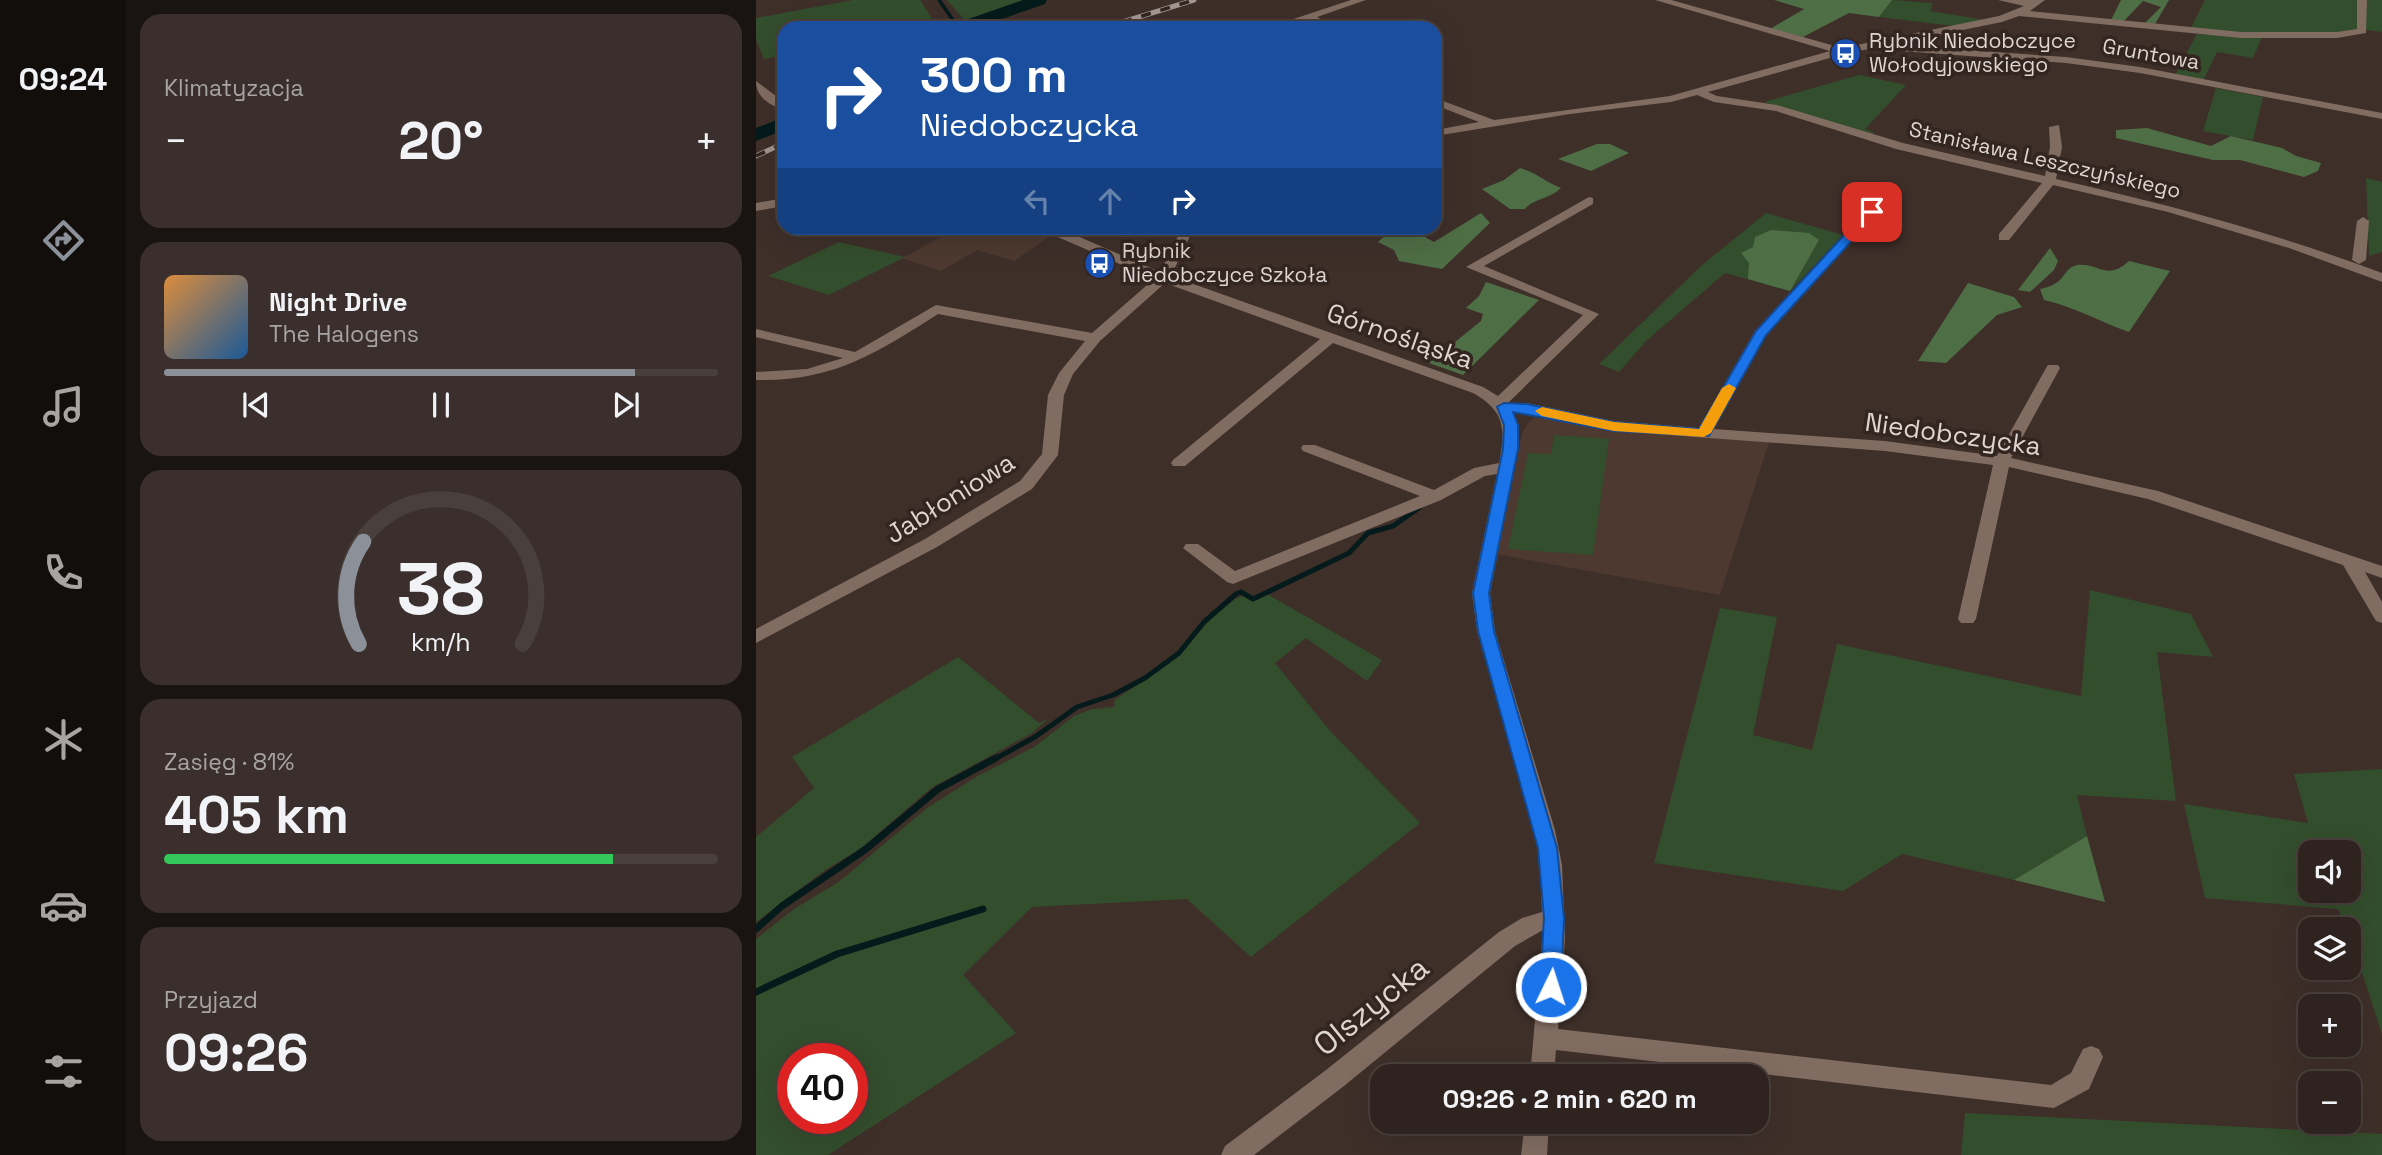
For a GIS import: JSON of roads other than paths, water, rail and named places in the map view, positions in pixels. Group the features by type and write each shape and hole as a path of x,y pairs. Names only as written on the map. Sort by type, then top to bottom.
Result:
{"street":[{"path":"1293,21 1361,0"},
{"path":"1660,0 1842,51"},
{"path":"2003,0 2037,3"},
{"path":"2020,13 2241,35 2354,34 2362,31 2362,0"},
{"path":"1442,133 1491,123 1671,99 1842,51 1996,21 2020,13 2037,3"},
{"path":"1308,16 1318,21"},
{"name":"Gruntowa","path":"1870,45 2066,60 2140,70 2382,116"},
{"path":"756,85 777,103"},
{"name":"Stanisława Leszczyńskiego","path":"1697,91 1714,99 1777,108 1910,148 2171,209 2294,244 2382,278"},
{"path":"756,97 771,100"},
{"path":"1442,104 1491,123"},
{"path":"2004,237 2053,180 2058,153 2055,127"},
{"path":"1543,1064 1554,918 1551,865 1545,830 1486,631 1481,593 1512,435 1502,405 1591,314 1473,267 1590,201"},
{"path":"756,207 777,203"},
{"path":"1704,433 1760,334 1872,212"},
{"path":"2360,260 2363,222"},
{"name":"Górnośląska","path":"1065,235 1163,278 1478,390 1502,405"},
{"name":"Jabłoniowa","path":"756,637 931,543 1027,485 1050,455 1056,396 1066,373 1096,338 1163,278 1184,235"},
{"path":"2294,244 2382,264"},
{"path":"756,376 784,379 820,373 858,357 936,309 1096,338"},
{"path":"756,333 858,357"},
{"path":"1179,463 1329,338"},
{"path":"1967,619 2002,461 2053,368"},
{"name":"Niedobczycka","path":"1502,405 1614,426 1885,446 2002,461 2152,495 2382,572"},
{"path":"1309,448 1435,496"},
{"path":"1192,548 1233,578 1435,496 1480,472 1506,467"},
{"path":"2349,560 2382,617"},
{"name":"Olszycka","path":"1234,1155 1335,1078 1507,939 1530,925 1554,918"},
{"path":"1546,1038 2054,1097 2080,1080 2091,1057"},
{"path":"1534,1155 1536,1134"}],"waterway":[{"path":"939,0 953,20"},
{"path":"980,21 1039,0"},
{"path":"756,135 777,126"},
{"path":"762,132 767,133"},
{"path":"993,760 1035,737 1077,707 1113,695 1145,678 1179,653 1204,622 1236,594 1241,592 1253,599 1349,553 1368,533 1393,526 1419,508"},
{"path":"756,929 782,906 866,849 938,789 996,758"},
{"path":"756,992 837,954 983,909"}],"railway":[{"path":"1126,21 1194,0"},
{"path":"756,156 777,146"}],"place":[{"name":"Rybnik Niedobczyce Wołodyjowskiego","path":"1846,53"},
{"name":"Rybnik Niedobczyce Szkoła","path":"1099,263"}]}
